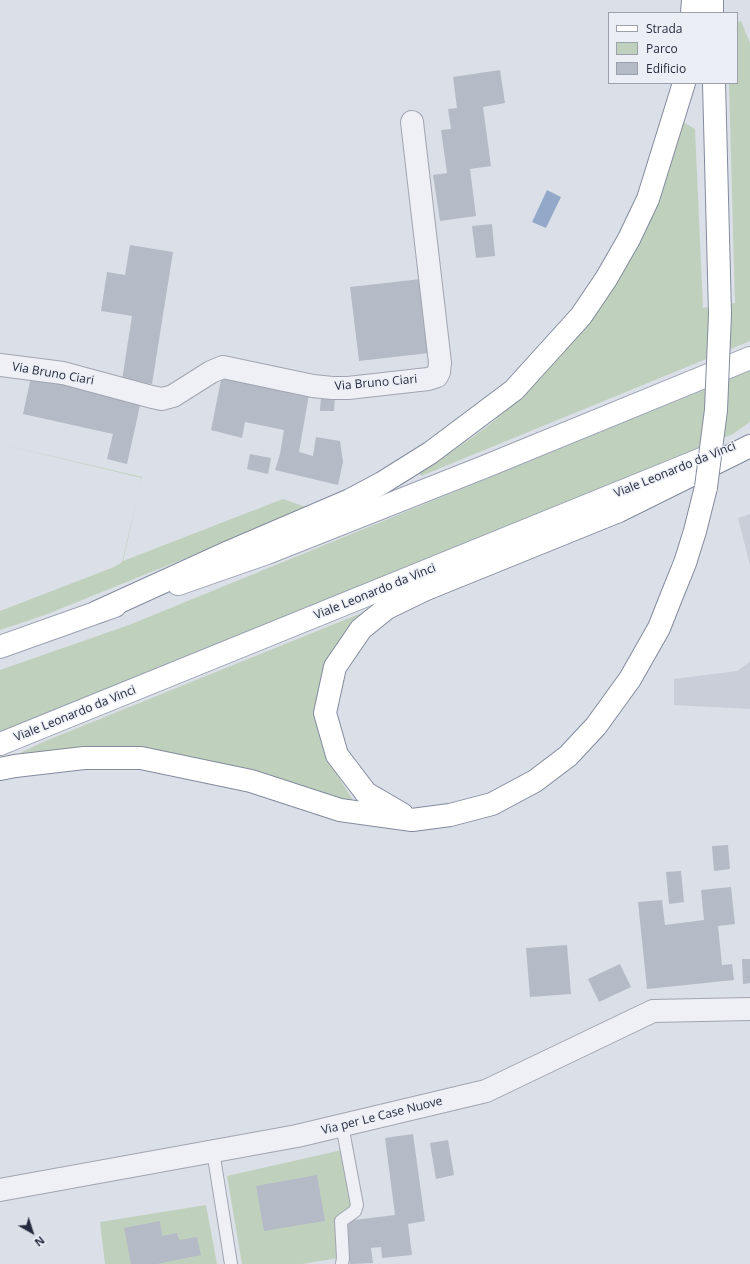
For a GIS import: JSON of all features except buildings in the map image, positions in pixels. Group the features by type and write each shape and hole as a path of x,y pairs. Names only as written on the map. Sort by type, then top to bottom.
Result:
{"main road":[{"path":"692,12 693,0"},
{"path":"712,0 712,12"},
{"path":"97,612 231,551 350,500 382,483 430,453 514,390 581,316 606,280 629,239 648,199 684,84"},
{"path":"0,769 84,758 141,758 251,781 340,810 412,820 450,815 492,804 541,777 568,756 596,726 630,679 659,628 695,531 706,487 716,410 720,314 714,84"},
{"path":"0,646 267,553 484,467 750,358"},
{"name":"Viale Leonardo da Vinci","path":"0,744 750,439"},
{"path":"412,820 366,793 337,755 325,713 335,667 361,628 388,608 424,590 619,511 750,446"}],"street":[{"name":"Via Bruno Ciari","path":"0,365 63,373 162,399 173,396 215,370 223,367 313,386 332,388 348,388 428,379 437,376 440,363 412,122"},
{"name":"Via per Le Case Nuove","path":"0,1190 297,1136 486,1091 653,1011 750,1008"}],"lane":[{"path":"342,1125 358,1205 355,1211 341,1221 342,1264"},
{"path":"213,1151 231,1264"}],"shaded area":[{"path":"750,514 750,565 738,518"},
{"path":"750,662 750,709 674,705 674,679 737,671"}],"green space":[{"path":"741,21 750,43 750,341 421,476 420,473 473,437 518,400 542,377 584,327 680,120 695,129 703,308 735,303 729,84 738,84 738,22"},
{"path":"750,371 750,422 733,434 0,733 0,670 129,625"},
{"path":"0,444 142,477 142,478"},
{"path":"137,497 123,561 283,499 303,506 317,505 45,615 0,630 0,611 114,567 122,562"},
{"path":"367,612 329,658 322,675 317,701 317,720 322,741 331,765 354,802 277,782 20,757 20,753 43,742"},
{"path":"342,1150 353,1209 336,1218 339,1258 302,1264 242,1264 227,1176"},
{"path":"206,1205 217,1264 105,1264 100,1222"}],"water":[{"path":"547,190 561,197 546,228 532,222"}]}
